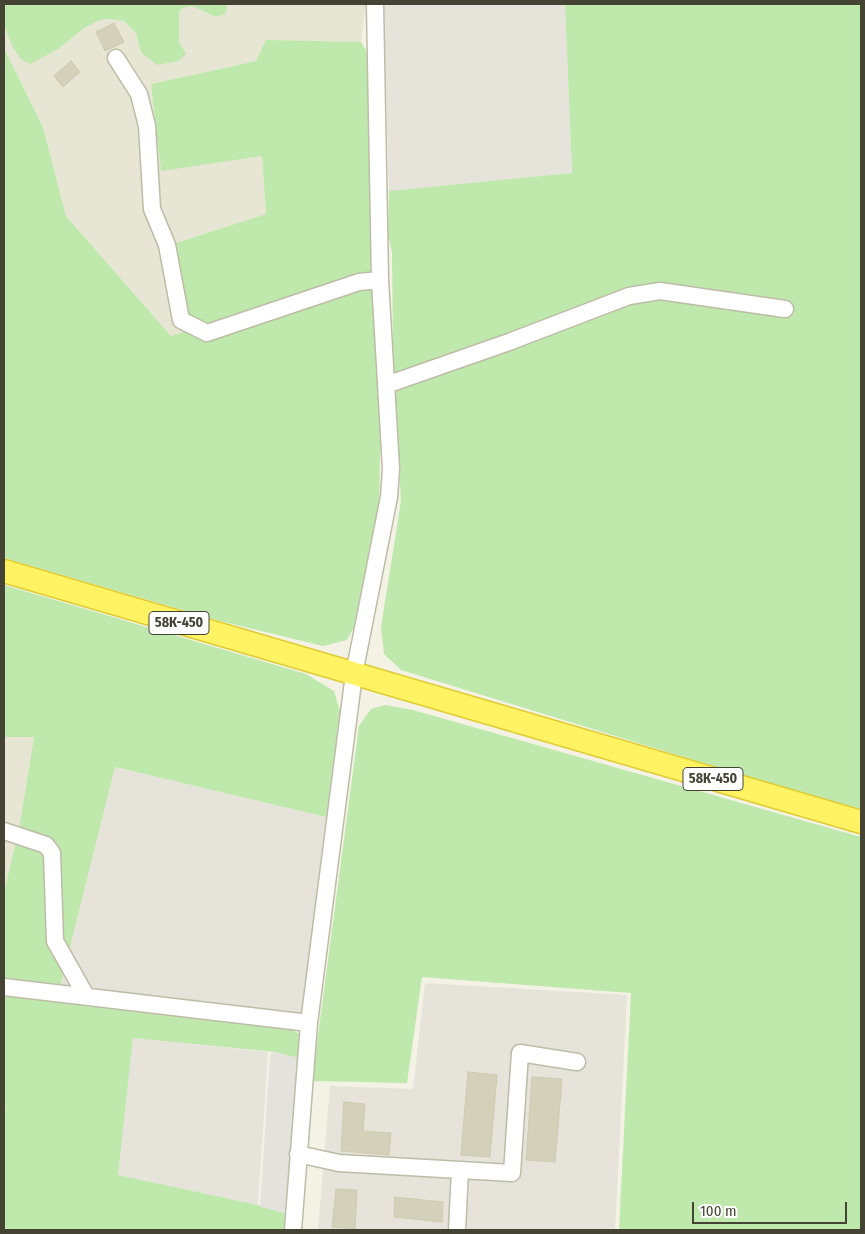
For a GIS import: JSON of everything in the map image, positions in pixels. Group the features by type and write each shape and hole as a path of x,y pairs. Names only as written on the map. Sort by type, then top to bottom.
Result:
{"highway":[{"name":"58К-450","path":"4,571 861,822"}],"street":[{"path":"293,1230 309,1023 354,674 389,497 391,469 380,280 375,4"},
{"path":"116,58 139,94 147,126 152,209 167,245 181,320 207,332 359,282 380,280"},
{"path":"386,385 629,296 660,291 785,309"},
{"path":"4,831 46,845 52,853 55,941 86,996"},
{"path":"4,987 309,1023"},
{"path":"298,1154 340,1163 512,1173 520,1053 577,1062"},
{"path":"457,1230 460,1170"}],"shaded area":[{"path":"226,4 366,4 361,42 266,40 256,61 151,84 161,170 262,156 266,214 173,244 190,330 171,336 66,216 43,127 4,48 4,25 12,46 58,49 83,29 97,21 107,19 124,21 136,33 141,53 179,42 179,12 183,8 192,6 216,17 227,9"},
{"path":"384,4 565,4 572,173 389,191"},
{"path":"4,736 34,736 19,829 4,892"},
{"path":"115,767 326,817 302,1016 59,991"},
{"path":"425,983 627,995 615,1230 318,1230 330,1086 413,1089"},
{"path":"133,1038 268,1052 258,1205 118,1175"},
{"path":"275,1052 298,1058 285,1213 260,1207 270,1055"}],"green space":[{"path":"4,4 226,4 227,9 225,14 216,17 192,6 183,8 179,12 179,42 186,54 178,61 157,65 141,52 136,33 124,21 107,19 97,21 83,29 58,49 30,64 21,59 12,46 4,25"},
{"path":"565,4 861,4 861,809 765,782 401,670 384,654 381,627 401,501 393,349 392,252 388,235 389,191 572,173"},
{"path":"266,40 361,42 369,56 372,286 381,413 379,504 358,620 347,640 323,646 224,622 4,558 4,48 43,127 66,216 171,336 190,330 173,244 266,214 262,156 161,171 151,84 256,61"},
{"path":"4,585 306,674 334,691 340,711 326,817 115,767 59,991 4,982 4,892 19,829 34,737 4,737"},
{"path":"385,705 413,710 861,837 861,1230 619,1230 631,993 422,977 407,1083 312,1081 359,726 371,709"},
{"path":"4,993 284,1024 299,1034 298,1058 275,1052 133,1038 118,1175 258,1205 285,1213 284,1230 4,1230 4,1111 6,1106 4,1105"}],"building":[{"path":"114,23 124,42 105,51 96,32"},
{"path":"71,61 80,72 63,87 54,76"},
{"path":"468,1072 497,1075 490,1157 461,1155"},
{"path":"532,1077 562,1079 555,1162 526,1160"},
{"path":"344,1102 365,1104 363,1131 391,1133 389,1155 341,1151"},
{"path":"336,1189 357,1190 355,1229 332,1227"},
{"path":"395,1197 443,1202 442,1222 394,1217"}]}
